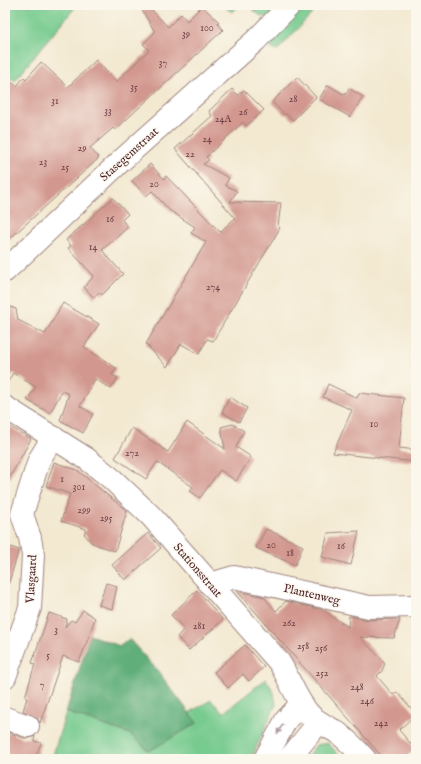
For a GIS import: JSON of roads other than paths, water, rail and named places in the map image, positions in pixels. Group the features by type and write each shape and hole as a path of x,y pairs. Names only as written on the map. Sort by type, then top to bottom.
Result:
{"street":[{"name":"Stasegemstraat","path":"5,271 122,160 256,40 290,5"},
{"name":"Stationsstraat","path":"5,408 87,459 133,498 278,662 288,675 301,704 319,722 343,737 365,759"},
{"name":"Vlasgaard","path":"5,677 30,608 33,555 30,538 22,514 39,460 53,437"},
{"name":"Plantenweg","path":"210,584 234,578 369,607 416,606"},
{"path":"265,759 286,720 301,704"},
{"path":"5,718 28,726"},
{"path":"289,759 319,722"}]}
